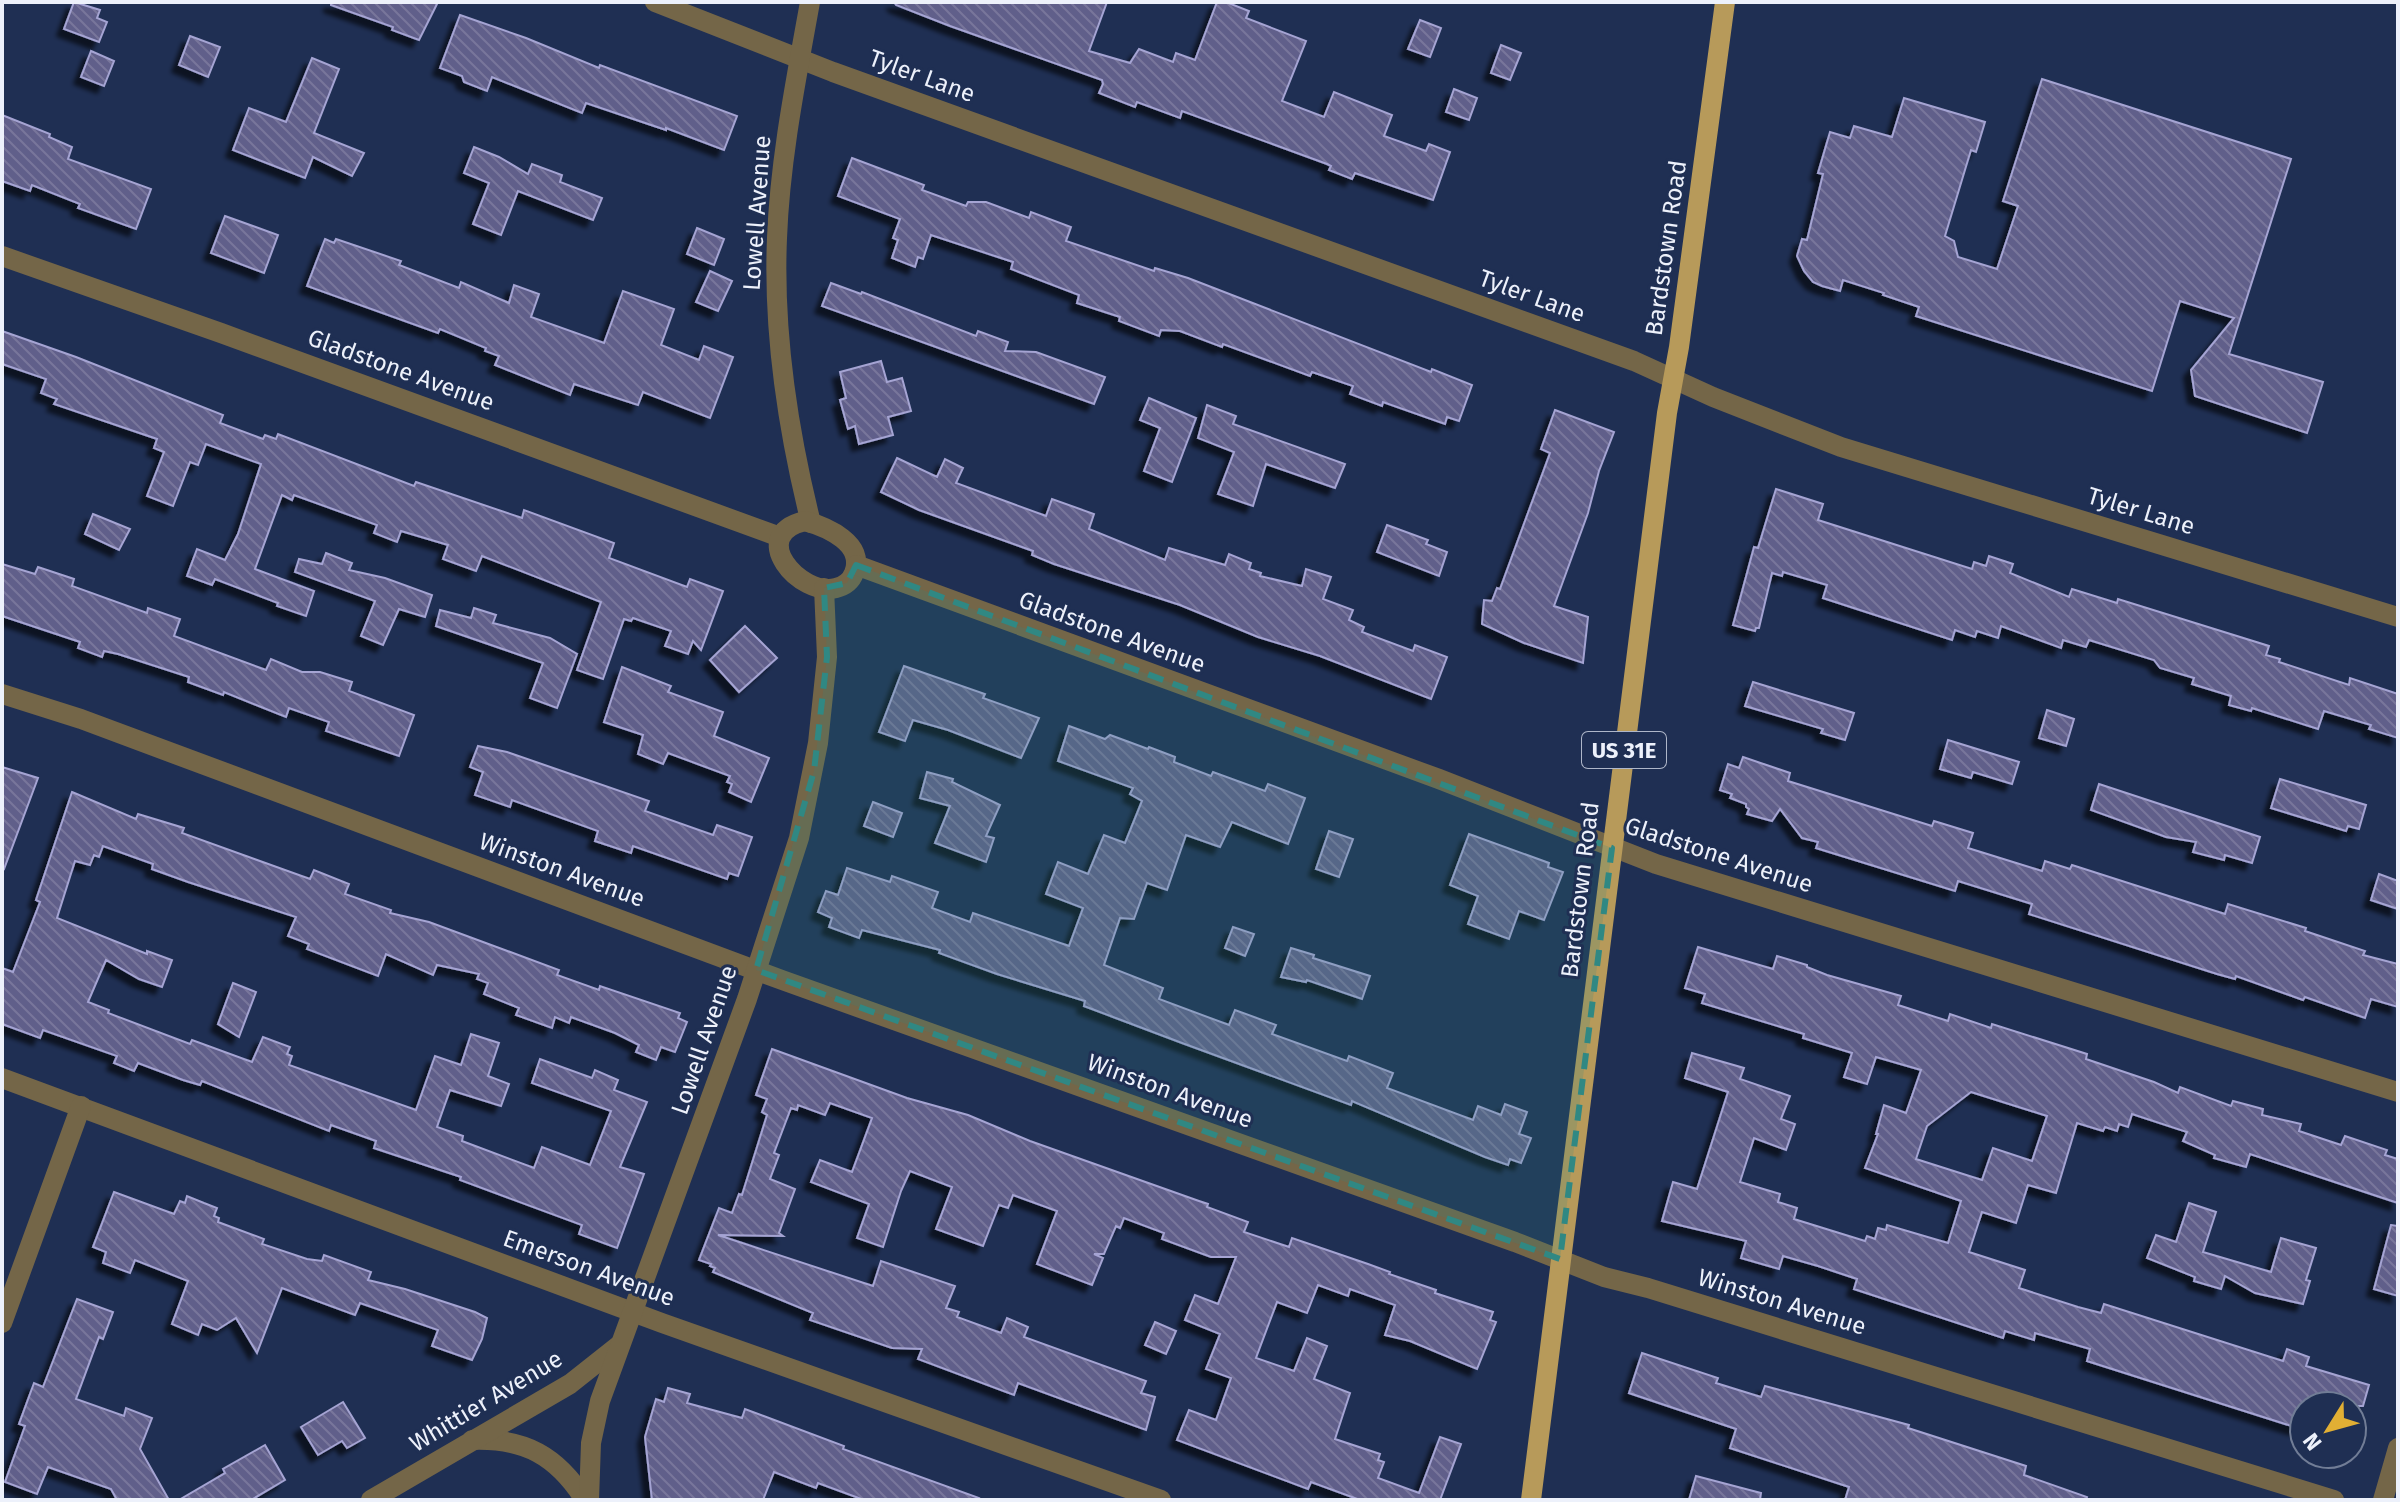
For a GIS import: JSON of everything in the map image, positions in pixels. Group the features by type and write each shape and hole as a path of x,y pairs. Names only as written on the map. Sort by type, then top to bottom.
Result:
{"main road":[{"name":"Bardstown Road","path":"1531,1500 1612,848 1725,2"}],"street":[{"name":"Tyler Lane","path":"655,2 799,59 1536,325 1841,447 2398,617"},
{"name":"Lowell Avenue","path":"810,2 788,131 777,236 776,296 784,375 811,523"},
{"name":"Gladstone Avenue","path":"2,256 780,537"},
{"path":"811,523 827,527 853,550 854,575 839,588 824,588 796,576 778,553 780,537 792,524 811,523"},
{"name":"Gladstone Avenue","path":"856,565 1449,783 1569,828 1612,848 2398,1092"},
{"name":"Lowell Avenue","path":"587,1500 591,1443 600,1401 756,970 799,838 814,771 827,657 824,588"},
{"name":"Winston Avenue","path":"2,694 96,724 756,970 1604,1277 1663,1292 2334,1500"},
{"name":"Emerson Avenue","path":"2,1078 634,1312 1161,1500"},
{"path":"2,1323 81,1106"},
{"name":"Whittier Avenue","path":"371,1500 570,1384 623,1341"},
{"name":"Lowell Avenue","path":"472,1440 503,1441 545,1456 569,1475 587,1500"},
{"path":"2383,1500 2398,1448"}],"highlighted area":[{"path":"856,565 1612,848 1560,1259 756,970 814,771 827,657 824,588 847,583"}],"building":[{"path":"74,2 100,10 97,18 107,22 99,42 64,29"},
{"path":"331,2 438,2 419,40 392,30 393,27 331,5"},
{"path":"894,2 1107,2 1089,51 1130,63 1139,49 1173,62 1176,53 1195,60 1217,2 1226,2 1249,11 1246,18 1306,41 1282,101 1324,117 1334,92 1392,115 1384,136 1426,151 1429,144 1450,152 1433,200 1355,173 1352,179 1329,170 1331,166 1327,164 1182,111 1180,118 1137,102 1135,107 1099,93 1102,80 950,26"},
{"path":"460,15 737,116 724,150 586,103 582,113 492,77 487,91 464,82 462,76 440,68"},
{"path":"1420,20 1441,28 1430,57 1408,49"},
{"path":"190,36 220,47 208,77 179,65"},
{"path":"1501,45 1521,53 1510,80 1491,73"},
{"path":"91,51 114,61 104,86 81,77"},
{"path":"312,58 339,69 314,133 364,153 352,176 313,157 305,178 233,150 249,108 286,122"},
{"path":"2042,79 2291,159 2229,354 2323,382 2307,433 2195,396 2191,370 2234,318 2180,301 2152,391 1916,316 1919,307 1884,293 1843,280 1840,291 1822,286 1813,282 1804,271 1797,256 1802,239 1807,240 1823,174 1818,173 1830,132 1850,138 1854,126 1892,137 1904,98 1985,122 1976,152 1971,150 1945,236 1954,241 1958,257 1997,269 2018,206 2003,201"},
{"path":"1454,89 1477,98 1469,120 1446,112"},
{"path":"2,115 50,134 49,137 72,147 68,159 151,189 136,229 78,208 80,204 32,185 30,191 2,181"},
{"path":"474,147 528,174 532,164 562,175 560,182 602,198 593,220 518,191 501,235 473,224 489,183 464,173"},
{"path":"852,158 924,185 922,190 966,206 968,202 986,202 1029,218 1031,212 1071,227 1066,241 1154,271 1155,268 1188,278 1472,385 1459,421 1447,417 1445,424 1383,402 1382,406 1350,394 1353,386 1312,372 1310,376 1180,331 1161,330 1159,336 1119,321 1120,317 1077,303 1079,295 1011,269 1013,262 931,235 923,259 918,257 915,267 892,258 898,240 893,238 900,219 838,196"},
{"path":"225,216 278,235 264,273 211,253"},
{"path":"697,228 724,239 714,265 687,254"},
{"path":"325,239 334,243 336,239 401,261 399,265 459,288 461,282 509,303 514,285 539,294 531,317 604,343 623,291 674,309 661,345 699,360 704,346 733,357 710,418 643,392 638,405 574,384 570,395 495,365 499,356 485,351 486,348 440,329 438,333 307,286"},
{"path":"710,271 732,281 718,311 696,302"},
{"path":"831,283 976,336 978,331 1008,342 1005,351 1036,352 1105,377 1094,404 822,306"},
{"path":"2,331 223,415 220,423 263,439 265,435 276,439 278,434 414,486 416,482 522,518 524,510 614,543 609,558 687,587 690,579 723,591 701,650 693,641 688,654 665,646 671,631 633,618 631,621 624,619 603,679 577,670 601,602 482,556 476,571 443,559 448,545 401,531 397,542 374,533 377,525 294,495 292,500 282,495 255,569 314,591 306,616 215,579 212,585 187,576 197,549 225,560 238,534 261,464 206,444 198,465 190,462 173,506 147,496 164,452 154,448 157,439 54,404 57,399 41,393 46,379 2,364"},
{"path":"881,361 887,382 902,378 911,411 888,417 893,435 859,444 855,426 848,429 840,400 846,398 840,372"},
{"path":"1149,398 1196,418 1172,482 1144,471 1160,428 1140,420"},
{"path":"1207,405 1236,416 1233,424 1345,464 1335,488 1266,464 1253,506 1218,494 1234,452 1198,438"},
{"path":"1555,410 1614,432 1554,606 1588,617 1583,663 1524,643 1482,624 1484,600 1492,601 1497,588 1500,589 1550,453 1541,449"},
{"path":"897,458 937,477 945,459 963,468 956,483 1046,516 1052,499 1094,514 1089,529 1165,560 1169,548 1225,565 1229,554 1251,563 1249,569 1261,573 1260,576 1302,586 1306,569 1331,577 1323,599 1353,610 1349,620 1364,627 1362,632 1413,651 1415,645 1447,657 1431,699 1320,656 1258,637 1180,605 1054,564 1032,555 1033,551 919,510 881,492"},
{"path":"1776,489 1823,504 1818,520 1972,569 1974,562 1986,566 1989,556 2013,564 2010,573 2069,597 2072,589 2117,603 2118,599 2269,646 2266,655 2280,659 2279,662 2349,685 2350,678 2398,694 2398,738 2369,729 2371,725 2324,711 2318,729 2252,708 2251,711 2229,705 2231,696 2192,684 2194,678 2160,668 2154,660 2089,640 2086,647 2063,640 2061,648 2001,626 1998,638 1977,631 1975,637 1955,630 1952,640 1823,598 1827,585 1783,572 1782,576 1772,573 1759,628 1755,631 1733,625 1754,547 1758,548"},
{"path":"93,514 130,529 119,550 85,534"},
{"path":"1387,525 1428,540 1426,544 1447,552 1439,576 1377,552"},
{"path":"326,553 352,563 349,570 385,578 432,595 425,617 399,609 383,645 361,636 375,601 295,572 299,559 322,564"},
{"path":"2,564 35,574 38,567 74,579 72,586 147,613 148,608 180,619 174,636 266,670 271,659 302,672 320,672 352,682 349,691 414,715 399,756 326,731 329,722 289,708 286,717 224,692 223,695 188,682 189,677 118,654 104,651 102,657 78,648 80,642 2,616"},
{"path":"474,608 496,615 493,623 550,638 577,654 557,708 530,698 543,663 436,626 440,610 471,618"},
{"path":"745,626 777,658 739,692 710,660"},
{"path":"904,666 985,694 983,698 1039,718 1021,758 913,720 905,741 879,732"},
{"path":"622,667 671,686 668,692 723,712 714,736 769,758 751,802 729,792 732,784 727,782 730,776 668,753 663,764 638,754 643,735 604,722"},
{"path":"1753,682 1854,713 1845,740 1821,733 1823,729 1745,706"},
{"path":"2047,710 2074,719 2066,746 2039,738"},
{"path":"1069,726 1105,739 1110,735 1149,747 1175,757 1174,762 1211,776 1213,772 1265,791 1268,784 1305,798 1288,844 1232,822 1220,847 1186,835 1167,890 1147,883 1134,919 1120,918 1104,965 1163,988 1159,999 1229,1025 1235,1010 1276,1025 1272,1034 1347,1061 1349,1056 1393,1073 1387,1088 1473,1120 1478,1106 1501,1115 1505,1104 1527,1112 1519,1134 1531,1138 1521,1163 1510,1159 1508,1165 1485,1157 1352,1101 1351,1105 1084,1006 1085,1001 997,974 939,953 940,950 862,930 859,938 829,927 832,918 818,912 826,891 838,895 847,868 890,882 892,876 938,892 932,908 970,922 973,913 1069,946 1083,908 1046,894 1058,862 1088,874 1104,835 1125,843 1142,801 1130,794 1133,788 1058,761"},
{"path":"1948,740 2019,762 2012,784 1973,772 1971,778 1940,769"},
{"path":"478,746 507,752 649,801 645,811 713,835 717,825 752,837 738,876 729,873 727,879 633,846 631,853 595,841 598,831 512,800 510,807 475,795 483,772 470,767"},
{"path":"1743,757 1790,773 1788,781 1932,826 1934,821 1973,833 1968,848 2042,871 2045,861 2070,869 2072,865 2225,914 2228,904 2306,928 2305,931 2365,951 2363,955 2398,964 2398,1007 2371,999 2365,1018 2029,914 2032,904 1958,881 1955,891 1816,848 1818,842 1802,838 1780,809 1772,821 1747,814 1749,809 1746,804 1720,790 1728,764 1739,768"},
{"path":"2,767 38,778 4,869 2,868"},
{"path":"927,772 953,779 952,782 1000,805 986,836 994,838 986,862 935,843 950,806 920,798"},
{"path":"2280,779 2366,805 2359,829 2348,826 2346,831 2271,808"},
{"path":"2099,784 2260,837 2252,863 2225,855 2224,860 2193,852 2196,842 2166,837 2091,810"},
{"path":"72,792 136,819 138,814 184,828 182,833 310,879 314,870 349,884 345,894 391,910 390,913 429,922 559,970 557,975 599,990 600,986 680,1013 678,1018 687,1022 675,1052 661,1047 656,1060 636,1052 639,1045 571,1017 569,1023 555,1017 552,1028 516,1015 519,1008 484,994 488,983 477,979 479,974 437,965 433,975 386,954 378,976 307,949 309,944 288,936 296,917 152,869 153,864 103,846 99,857 94,855 90,865 75,861 57,918 147,954 147,951 172,960 162,987 139,979 106,960 88,1002 109,1010 108,1013 190,1044 192,1040 252,1062 263,1037 290,1047 287,1054 292,1056 289,1065 416,1110 435,1056 461,1065 471,1034 499,1043 488,1076 509,1084 501,1106 450,1090 437,1127 463,1136 462,1141 534,1168 542,1147 590,1165 611,1111 532,1083 540,1059 592,1078 595,1070 618,1080 614,1090 647,1102 620,1167 644,1174 617,1248 579,1234 582,1225 460,1180 461,1177 374,1148 376,1141 331,1125 329,1131 202,1081 200,1085 138,1063 134,1071 114,1063 117,1056 43,1030 40,1038 2,1024 2,968 13,972 40,902 36,900"},
{"path":"873,802 902,813 893,837 864,826"},
{"path":"1329,831 1353,839 1339,877 1316,869"},
{"path":"1469,834 1549,863 1548,867 1563,872 1544,920 1519,911 1509,939 1468,924 1478,896 1450,885"},
{"path":"2379,874 2398,881 2398,909 2371,900"},
{"path":"1233,927 1254,934 1245,956 1225,948"},
{"path":"1698,947 1773,969 1777,956 1827,975 1901,996 1898,1005 1948,1021 1950,1014 1991,1028 1992,1024 2087,1054 2086,1059 2178,1093 2180,1087 2231,1106 2233,1101 2263,1109 2262,1115 2301,1124 2299,1131 2341,1145 2345,1136 2387,1150 2385,1155 2398,1159 2398,1203 2250,1154 2246,1167 2214,1158 2215,1155 2183,1141 2187,1132 2132,1114 2128,1127 2119,1124 2117,1131 2105,1127 2103,1131 2077,1123 2056,1193 2028,1185 2016,1223 1982,1212 1969,1252 2025,1270 2019,1288 2101,1313 2104,1304 2283,1361 2287,1349 2309,1357 2306,1366 2369,1385 2368,1390 2288,1390 2288,1425 2087,1361 2090,1349 2035,1333 2034,1340 2005,1331 2003,1338 1854,1289 1857,1279 1818,1266 1783,1256 1779,1269 1741,1258 1746,1241 1662,1221 1673,1182 1697,1189 1728,1092 1685,1078 1692,1053 1744,1068 1740,1079 1790,1096 1781,1119 1795,1124 1786,1150 1754,1138 1740,1182 1780,1194 1778,1202 1797,1208 1794,1219 1865,1241 1867,1236 1875,1239 1878,1228 1886,1230 1887,1225 1948,1243 1961,1201 1865,1168 1878,1134 1884,1105 1906,1113 1921,1070 1876,1057 1867,1084 1844,1077 1852,1053 1803,1038 1804,1034 1702,1003 1705,994 1685,988","holes":["1971,1092 2047,1116 2032,1161 1993,1148 1982,1180 1916,1159 1927,1126"]},
{"path":"1291,948 1370,976 1362,999 1307,980 1281,977"},
{"path":"233,983 256,992 239,1037 218,1024"},
{"path":"772,1049 907,1098 968,1115 1030,1141 1208,1204 1207,1207 1248,1222 1244,1232 1289,1247 1292,1238 1493,1312 1490,1320 1496,1322 1477,1369 1410,1341 1385,1335 1395,1305 1350,1289 1348,1296 1318,1285 1307,1313 1277,1302 1256,1358 1294,1371 1307,1338 1327,1346 1314,1379 1350,1393 1335,1439 1380,1454 1378,1460 1384,1462 1378,1478 1419,1493 1440,1437 1461,1444 1440,1500 1360,1500 1311,1482 1308,1489 1177,1440 1189,1410 1216,1420 1231,1378 1206,1369 1220,1334 1185,1320 1195,1295 1218,1304 1236,1257 1211,1257 1162,1239 1164,1233 1124,1218 1120,1228 1116,1226 1104,1254 1094,1254 1103,1258 1092,1285 1037,1264 1057,1211 1013,1195 1008,1208 999,1205 983,1246 936,1229 952,1187 910,1171 883,1247 857,1238 869,1204 811,1182 820,1160 852,1172 872,1118 830,1103 825,1115 798,1105 797,1110 791,1108 774,1153 779,1155 770,1179 795,1189 779,1233 783,1236 718,1235 873,1286 881,1261 955,1286 946,1308 959,1312 957,1317 1001,1333 1007,1318 1028,1327 1024,1337 1146,1381 1141,1393 1155,1397 1146,1430 1018,1383 1014,1395 918,1359 922,1349 892,1348 810,1320 813,1313 713,1272 715,1268 711,1264 699,1260 719,1208 732,1213 739,1194 742,1195 767,1115 762,1112 767,1099 756,1095"},
{"path":"114,1192 174,1214 180,1201 185,1203 187,1196 217,1208 214,1216 219,1218 218,1222 264,1239 262,1244 307,1259 322,1261 324,1255 371,1272 368,1280 475,1312 487,1318 482,1339 472,1360 432,1346 438,1330 360,1303 355,1315 282,1288 257,1353 236,1318 217,1330 202,1324 198,1335 172,1324 188,1281 135,1260 130,1273 103,1263 106,1252 93,1247"},
{"path":"2189,1203 2216,1212 2203,1252 2271,1272 2281,1238 2316,1248 2306,1280 2310,1281 2303,1304 2255,1293 2225,1276 2221,1289 2194,1281 2195,1277 2147,1258 2156,1235 2176,1242"},
{"path":"2391,1225 2398,1226 2398,1296 2374,1289"},
{"path":"77,1299 113,1312 103,1339 99,1337 76,1399 124,1416 126,1408 152,1418 140,1449 169,1500 117,1500 111,1489 48,1467 37,1494 5,1482 25,1426 19,1424 34,1383 43,1387"},
{"path":"1155,1322 1176,1331 1166,1354 1145,1345"},
{"path":"1642,1353 1718,1378 1716,1383 1761,1397 1765,1386 1909,1425 1908,1428 2026,1466 2024,1475 2087,1497 2086,1500 1845,1500 1849,1487 1730,1448 1736,1429 1629,1393"},
{"path":"668,1388 690,1394 687,1403 742,1418 745,1409 844,1446 843,1449 979,1498 864,1500 818,1483 816,1488 774,1472 763,1500 652,1500 645,1437 656,1399 664,1402"},
{"path":"343,1402 365,1438 347,1448 342,1441 318,1455 301,1427"},
{"path":"265,1445 285,1480 251,1500 179,1500 225,1473 223,1469"},
{"path":"1696,1476 1761,1493 1760,1500 1689,1500"}]}
